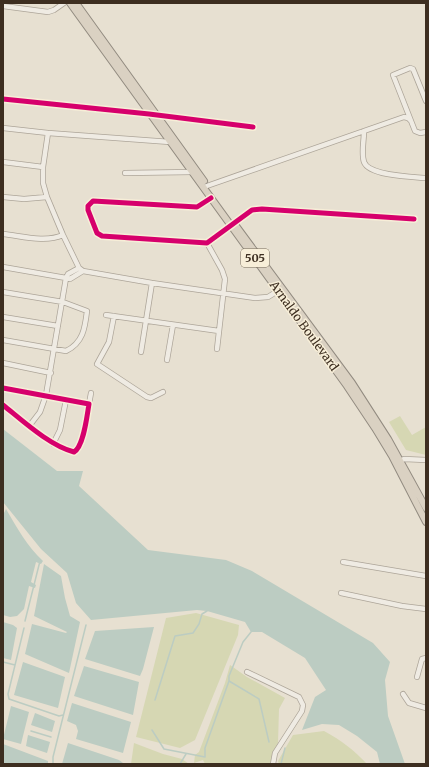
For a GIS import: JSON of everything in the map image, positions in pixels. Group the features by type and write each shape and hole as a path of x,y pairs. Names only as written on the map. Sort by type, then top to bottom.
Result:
{"highway":[{"name":"Arnaldo Boulevard","path":"70,3 79,12 130,82 156,114 193,172 206,187 211,198 232,224"},
{"name":"Arnaldo Boulevard","path":"76,3 79,12"},
{"name":"Arnaldo Boulevard","path":"130,82 149,114 170,142 180,151 350,384 375,428 394,455 426,522"},
{"name":"Arnaldo Boulevard","path":"394,455 400,461 426,508"}],"street":[{"path":"3,6 48,12 64,3"},
{"path":"426,101 413,69 410,68 394,74 393,76 415,131 420,133 426,132"},
{"path":"3,99 156,114 253,127"},
{"path":"404,117 407,110"},
{"path":"206,187 404,117 411,121"},
{"path":"3,128 48,133 170,142"},
{"path":"364,131 364,161 366,166 372,170 386,173 426,178"},
{"path":"48,133 43,166 43,182 47,197 63,235 81,270"},
{"path":"3,162 43,166"},
{"path":"125,173 193,172"},
{"path":"3,197 24,199 47,197"},
{"path":"211,198 197,207 94,201 88,206 88,210 97,233 102,236 207,243 252,210 262,209 414,219"},
{"path":"3,234 43,238 55,238 63,235"},
{"path":"207,243 225,278 217,349"},
{"path":"3,267 70,279 81,270 152,283 255,298 268,297 281,290"},
{"path":"30,425 40,412 46,396 66,278"},
{"path":"141,352 152,283"},
{"path":"3,292 63,302 87,311 85,328 82,337 74,348 66,351 3,340"},
{"path":"106,315 219,331"},
{"path":"114,316 109,342 97,364 147,397 151,398 162,392"},
{"path":"3,317 58,326"},
{"path":"168,360 173,325"},
{"path":"3,363 51,373"},
{"path":"3,388 89,404"},
{"path":"3,405 54,444 64,450 74,452 78,450 82,440 91,393"},
{"path":"54,444 60,430 66,400"},
{"path":"400,461 404,459 426,460"},
{"path":"343,562 426,576"},
{"path":"341,593 402,606 426,609"},
{"path":"417,677 422,659 426,658"},
{"path":"247,672 299,697 303,704 302,711 275,753 273,764"},
{"path":"403,694 409,703 426,708"}],"green space":[{"path":"400,416 412,435 426,427 426,455 406,450 389,422"},
{"path":"196,613 239,625 238,635 195,740 180,748 136,737 166,618"},
{"path":"230,665 247,677 285,698 279,709 278,743 270,764 205,764 203,760 194,763 195,755 199,752 225,683"},
{"path":"324,731 347,746 367,764 279,764 278,761 293,735"},
{"path":"134,743 163,754 182,759 189,764 131,764"}],"shaded area":[{"path":"3,429 57,471 83,471 79,486 148,550 226,560 252,571 373,643 390,662 385,680 388,716 405,764 380,764 377,752 357,736 339,725 322,724 302,730 315,697 326,690 305,658 262,632 251,632 245,622 207,611 197,610 91,620 76,603 67,573 41,549 3,502"},
{"path":"6,509 27,543 43,561 41,564 36,562 31,582 36,585 35,588 29,586 24,609 17,616 10,617 3,615 3,515"},
{"path":"44,564 61,576 70,616 80,622 69,673 25,654 32,624 67,632 34,616"},
{"path":"3,622 17,628 11,660 3,658"},
{"path":"154,627 140,676 85,659 95,631"},
{"path":"23,662 65,677 58,708 14,695"},
{"path":"84,666 139,682 133,715 74,696"},
{"path":"72,703 131,722 123,753 76,739 78,731 76,725 67,721"},
{"path":"11,706 29,712 21,744 3,739"},
{"path":"35,713 55,721 52,732 31,725"},
{"path":"28,735 50,742 47,753 26,746"},
{"path":"68,743 119,760 123,764 62,764"},
{"path":"3,744 48,761 48,764 3,763"}],"waterway":[{"path":"25,621 40,561"},
{"path":"155,700 175,636 193,633 199,624 202,614 207,611"},
{"path":"53,764 53,757 86,625"},
{"path":"24,628 8,694 9,699 59,716 63,715"},
{"path":"251,632 243,642 229,676 229,681 259,699 269,742"},
{"path":"3,662 15,665"},
{"path":"152,730 164,749 205,757 205,748 229,681"},
{"path":"31,731 51,737"},
{"path":"281,764 285,748"},
{"path":"180,764 186,754"}],"cycle path":[{"path":"3,99 149,114 253,127"},
{"path":"211,198 197,207 93,201 88,206 88,210 97,233 102,236 207,243 252,210 262,209 414,219"},
{"path":"3,388 89,404 83,437 80,444 74,452 65,449 46,439 3,405"}]}
